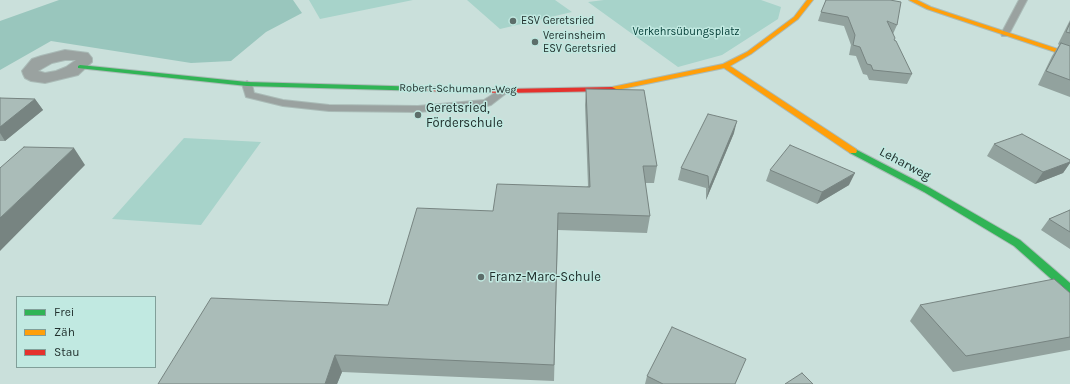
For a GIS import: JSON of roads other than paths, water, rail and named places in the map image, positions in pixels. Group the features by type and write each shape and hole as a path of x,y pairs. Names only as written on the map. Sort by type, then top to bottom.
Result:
{"street":[{"name":"Robert-Schumann-Weg","path":"80,66 247,84 504,91 612,88 725,66 749,52 796,18 810,0"},
{"path":"912,0 929,8 1070,55"},
{"name":"Leharweg","path":"725,66 856,153 927,190 1017,242 1070,289"}],"lane":[{"path":"1005,34 1023,0"},
{"path":"247,84 249,95 283,103 329,108 418,109 487,103 504,91"}],"place":[{"name":"ESV Geretsried","path":"513,21"},
{"name":"Vereinsheim ESV Geretsried","path":"535,42"},
{"name":"Geretsried, Förderschule","path":"418,115"},
{"name":"Franz-Marc-Schule","path":"481,277"}],"park label":[{"name":"Verkehrsübungsplatz","path":"686,32"}]}
